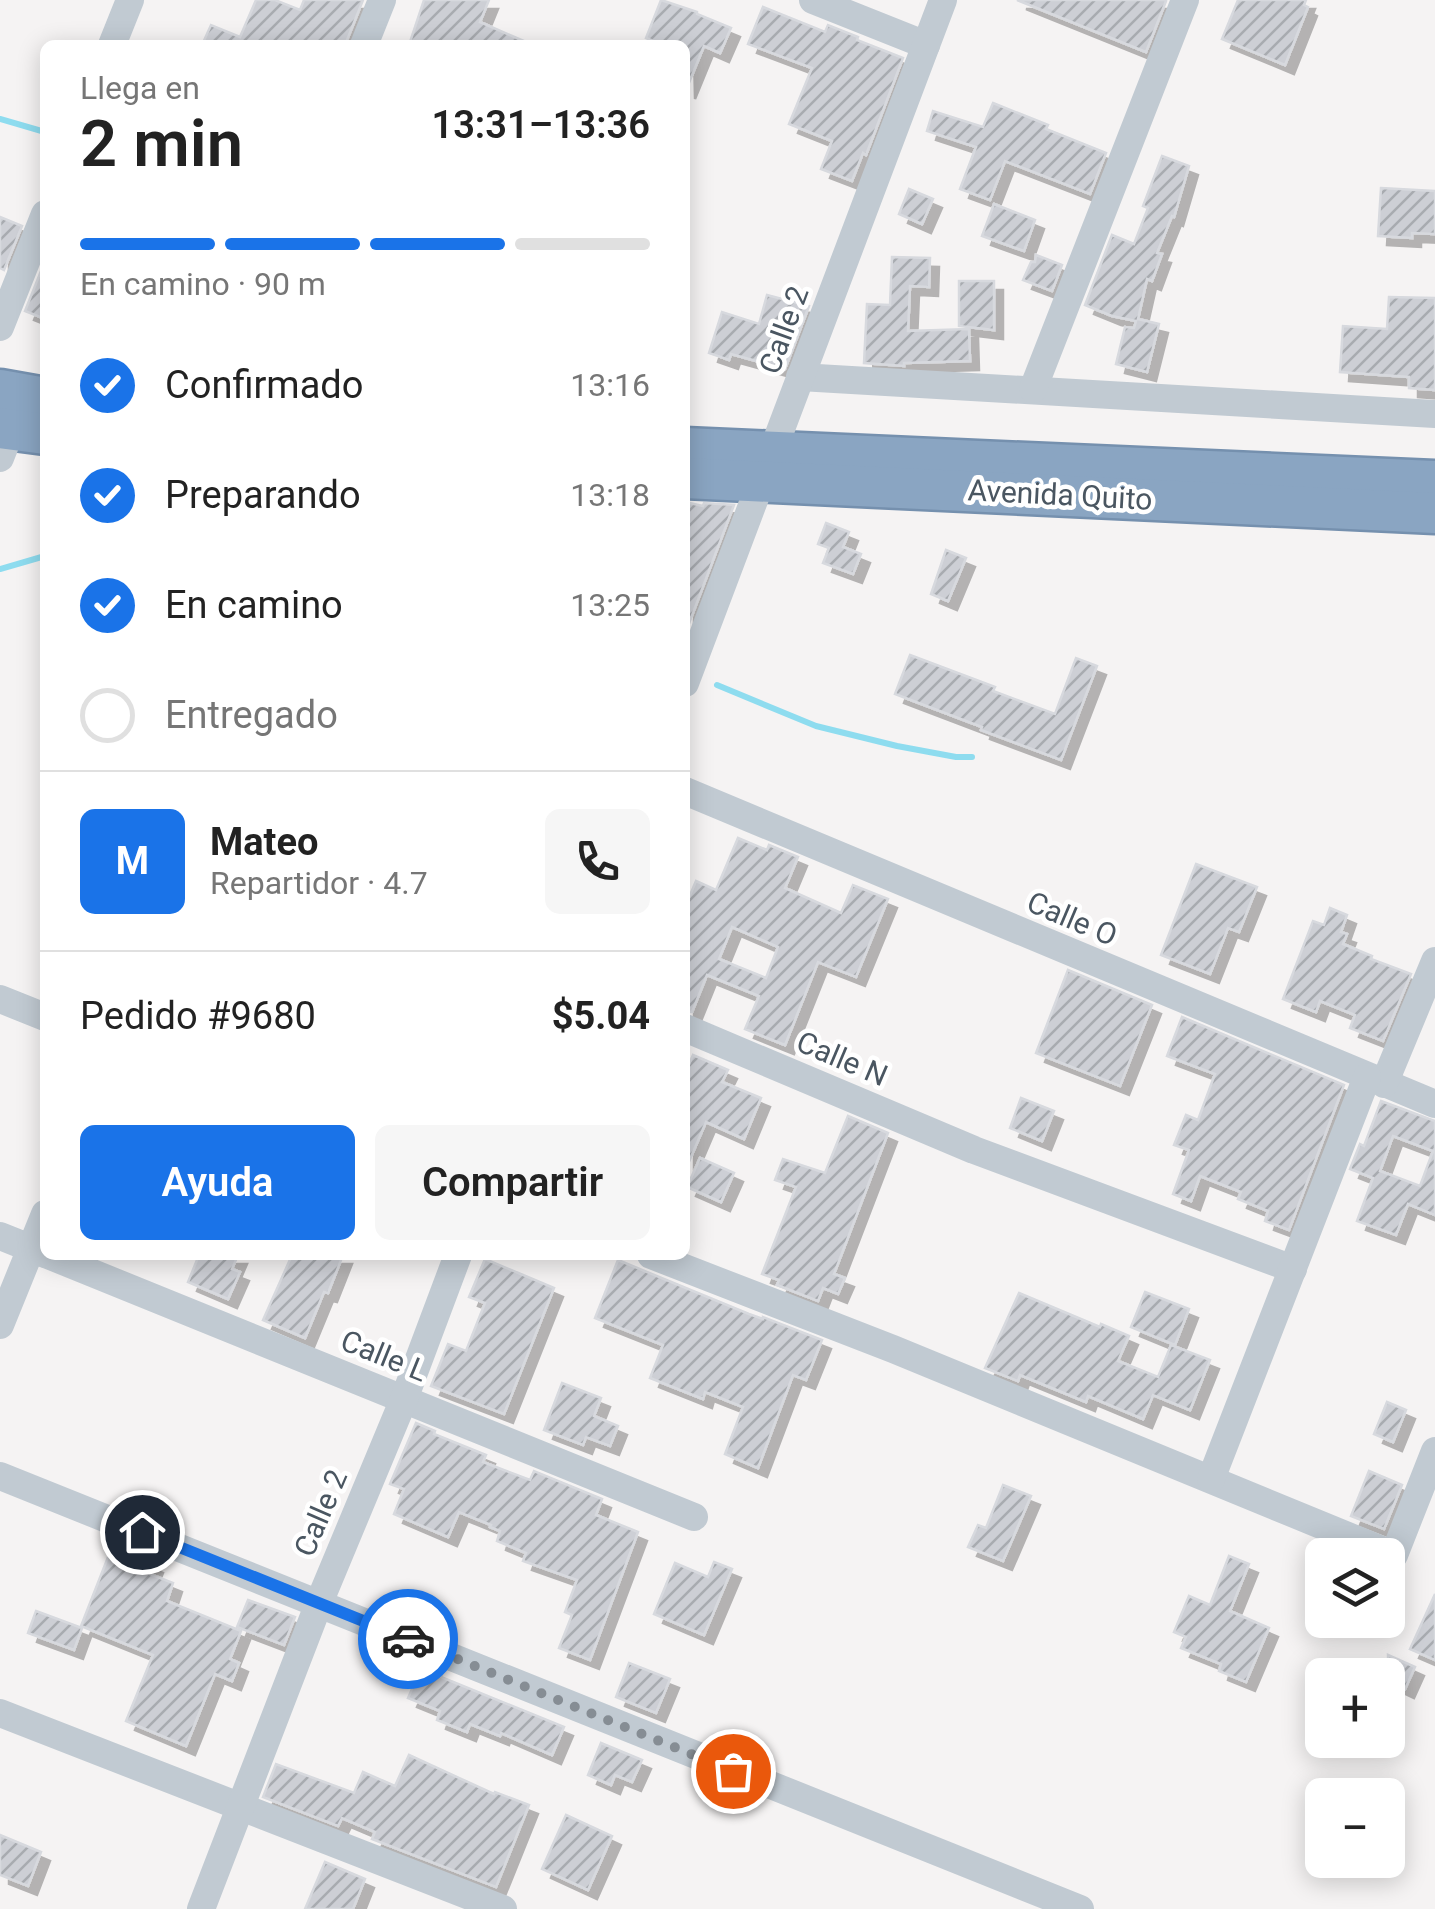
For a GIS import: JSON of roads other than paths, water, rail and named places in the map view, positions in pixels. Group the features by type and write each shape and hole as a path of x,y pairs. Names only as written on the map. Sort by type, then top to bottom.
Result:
{"highway":[{"path":"0,390 40,397"},
{"name":"Avenida Quito","path":"690,449 768,467 1435,513"},
{"name":"Avenida Quito","path":"690,477 768,467 1435,481"}],"street":[{"path":"114,40 130,0"},
{"path":"366,40 382,0"},
{"path":"813,0 926,45"},
{"name":"Calle 2","path":"690,670 943,0"},
{"path":"1032,389 1186,0"},
{"path":"0,326 40,226"},
{"path":"800,377 1435,414"},
{"name":"Calle O","path":"690,792 1435,1104"},
{"path":"1211,1480 1293,1269 1376,1080 1435,961"},
{"path":"0,999 40,1015"},
{"name":"Calle N","path":"690,1030 974,1150 1293,1269"},
{"name":"Calle L","path":"0,1236 40,1251"},
{"path":"0,1325 40,1255"},
{"name":"Calle L","path":"62,1260 694,1517"},
{"name":"Calle 2","path":"201,1909 456,1260"},
{"path":"664,1260 893,1349 1394,1555 1435,1452"},
{"path":"0,1476 1080,1909"},
{"path":"0,1714 503,1909"}],"waterway":[{"path":"0,119 40,131"},
{"path":"0,569 40,557"},
{"path":"717,685 816,726 897,746 972,757"}]}
